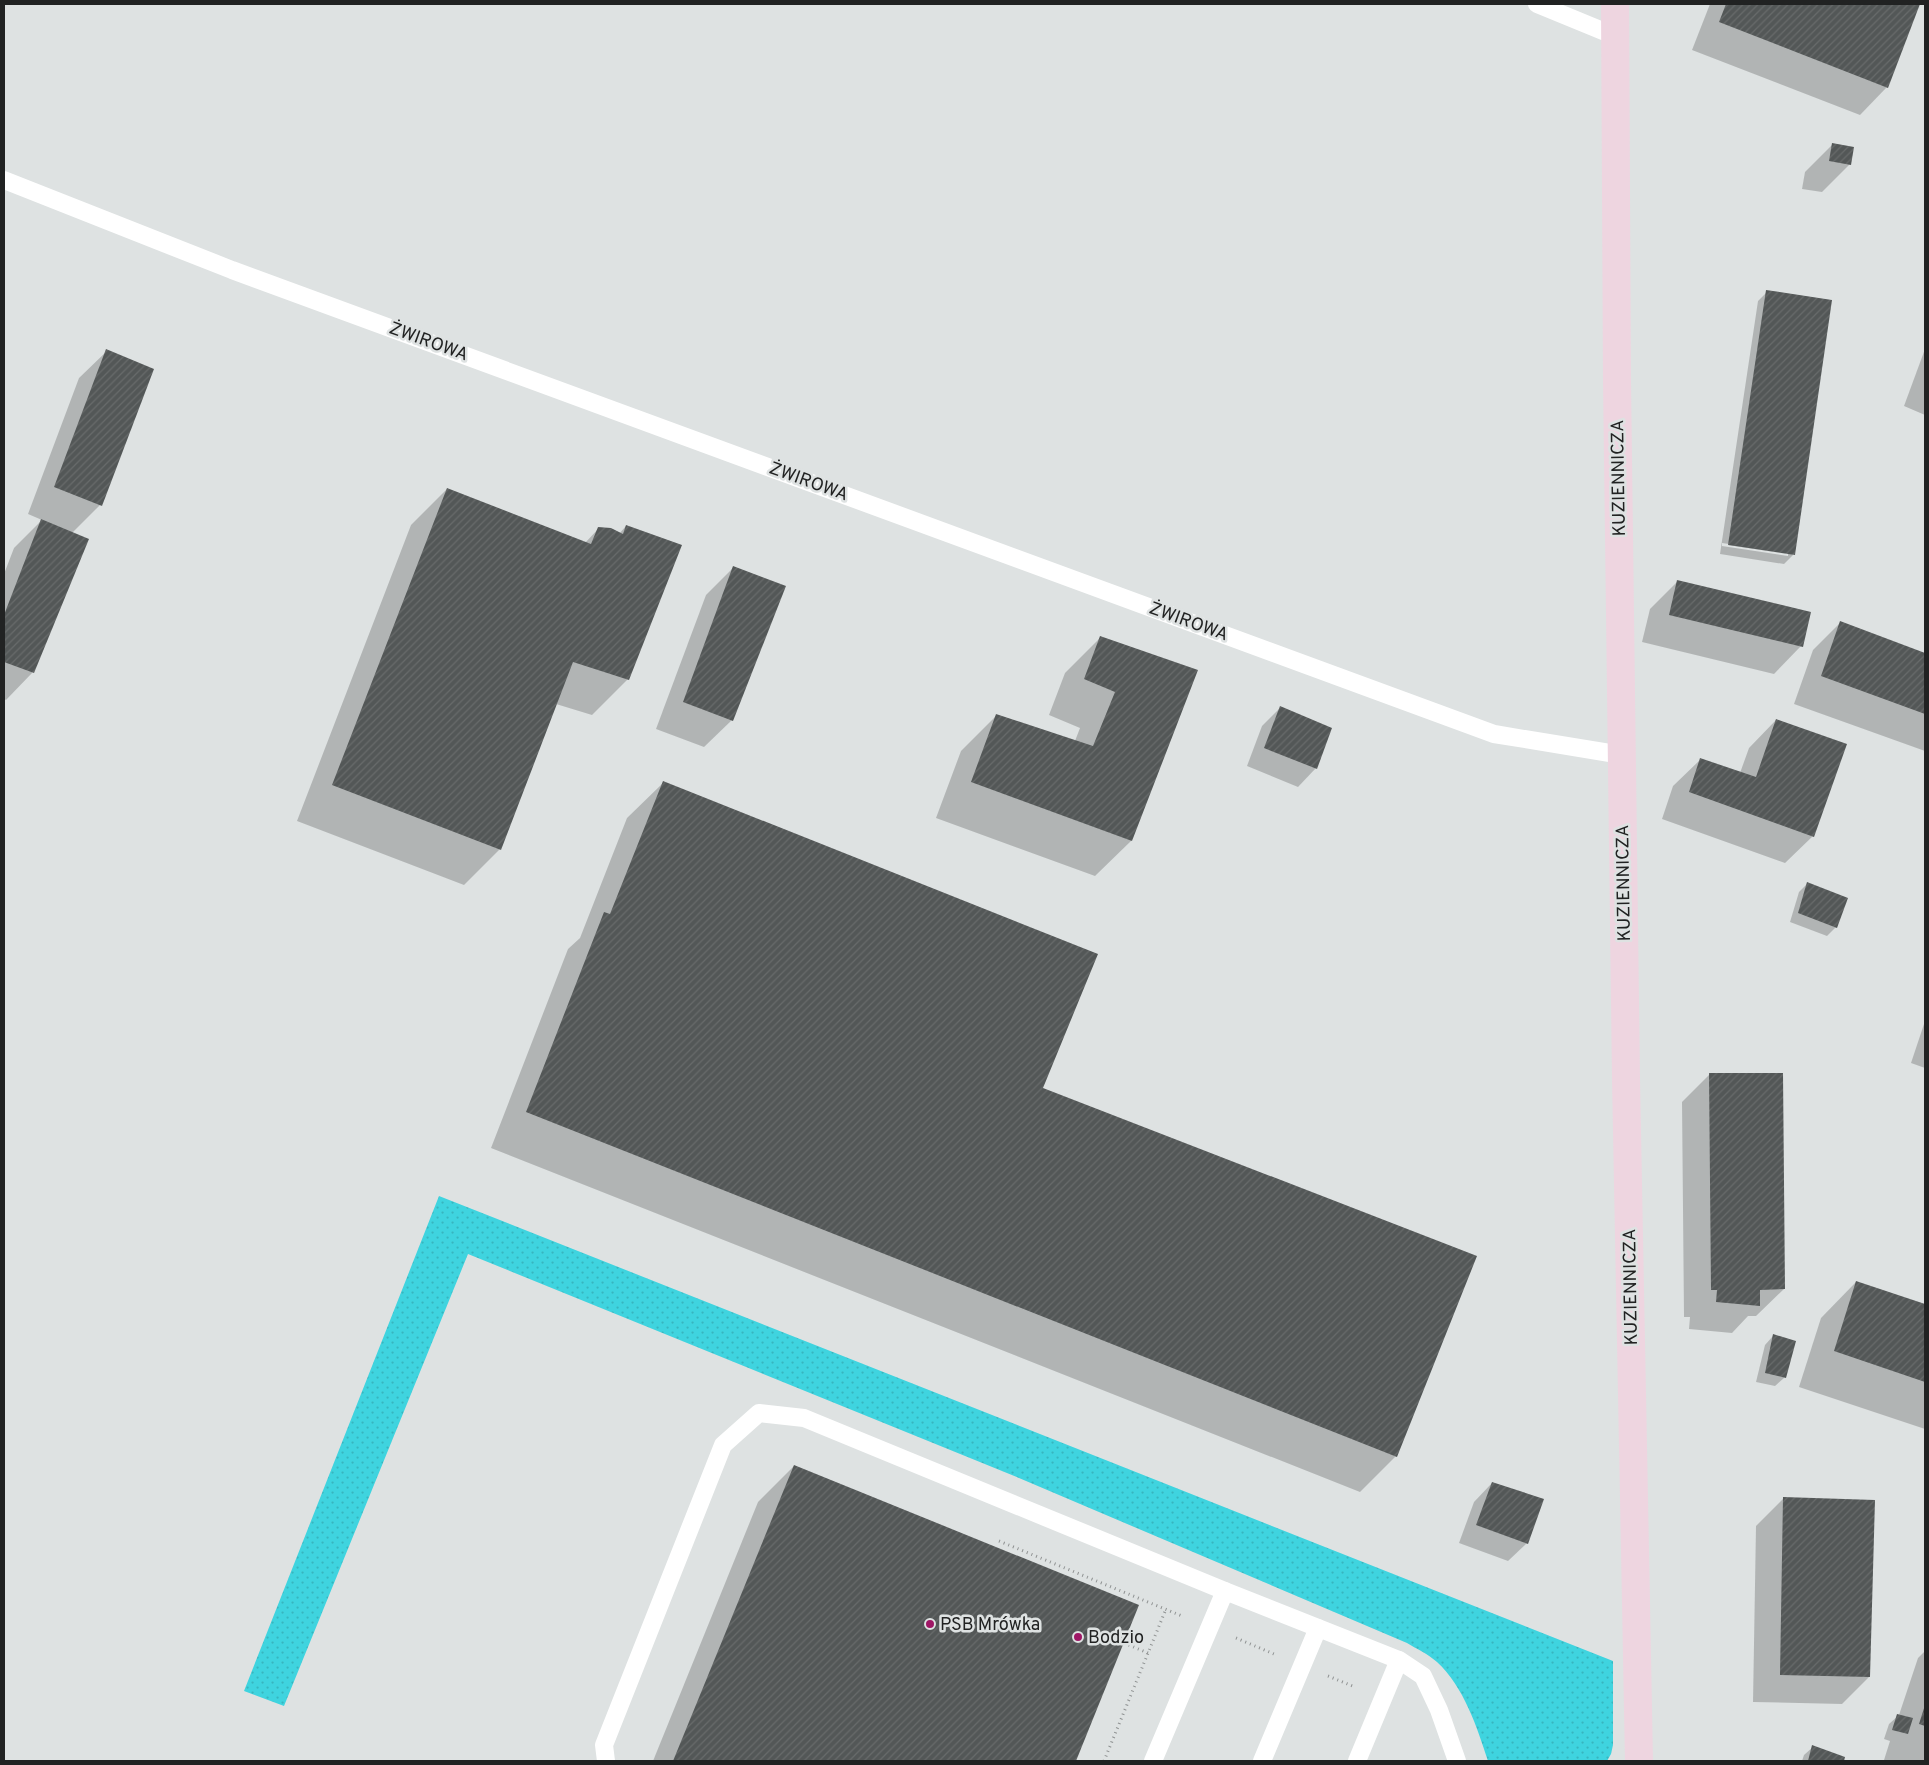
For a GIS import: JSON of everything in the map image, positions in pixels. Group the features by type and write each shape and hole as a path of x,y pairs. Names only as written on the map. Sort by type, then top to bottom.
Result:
{"main road":[{"name":"KUZIENNICZA","path":"1615,4 1626,1079 1639,1761"}],"lane":[{"path":"1537,4 1615,36"},
{"name":"ŻWIROWA","path":"4,180 232,270 1494,734 1622,755"},
{"path":"606,1761 604,1745 723,1445 759,1413 804,1418 1225,1591 1399,1660 1423,1676 1439,1710 1457,1761"},
{"path":"1153,1761 1225,1591"},
{"path":"1262,1761 1318,1628"},
{"path":"1357,1761 1399,1660"}],"path":[{"path":"999,1541 1166,1609 1104,1761"},
{"path":"1124,1643 1148,1653"}],"shaded area":[{"path":"439,1196 1613,1661 1613,1745 1611,1754 1607,1761 1488,1761 1474,1721 1455,1683 1437,1662 1407,1643 1019,1478 468,1254 284,1706 244,1691"}],"building":[{"path":"1726,4 1920,4 1888,88 1719,22"},
{"path":"1832,143 1854,147 1851,165 1829,161"},
{"path":"1766,290 1832,300 1795,555 1728,545"},
{"path":"106,349 154,369 102,506 54,487"},
{"path":"447,488 591,544 598,527 611,528 623,534 626,525 682,545 629,680 573,662 501,850 332,785"},
{"path":"41,519 89,539 34,673 4,662 4,615"},
{"path":"733,566 786,586 733,721 683,702"},
{"path":"1677,580 1811,612 1803,647 1669,615"},
{"path":"1840,621 1925,653 1925,714 1821,676"},
{"path":"1100,636 1198,670 1132,841 971,782 996,714 1093,746 1115,692 1084,679"},
{"path":"1280,706 1332,728 1317,769 1264,748"},
{"path":"1776,719 1847,744 1814,837 1689,792 1700,758 1756,777"},
{"path":"663,781 1098,954 1043,1088 1477,1256 1397,1457 526,1112 604,912 610,914"},
{"path":"1807,882 1848,898 1837,928 1798,913"},
{"path":"1709,1073 1783,1073 1785,1289 1760,1290 1760,1306 1716,1302 1717,1290 1711,1290"},
{"path":"1856,1281 1925,1304 1925,1382 1834,1351"},
{"path":"1773,1334 1796,1341 1786,1378 1765,1373"},
{"name":"PSB Mrówka","path":"794,1465 1139,1605 1076,1761 673,1761"},
{"path":"1492,1482 1544,1499 1528,1544 1476,1525"},
{"path":"1783,1497 1875,1500 1870,1677 1780,1675"},
{"path":"1925,1705 1925,1726 1919,1724"},
{"path":"1897,1714 1913,1718 1908,1734 1892,1730"},
{"path":"1812,1745 1845,1757 1844,1761 1808,1761"}],"place":[{"name":"PSB Mrówka","path":"930,1624"},
{"name":"Bodzio","path":"1078,1637"}]}
